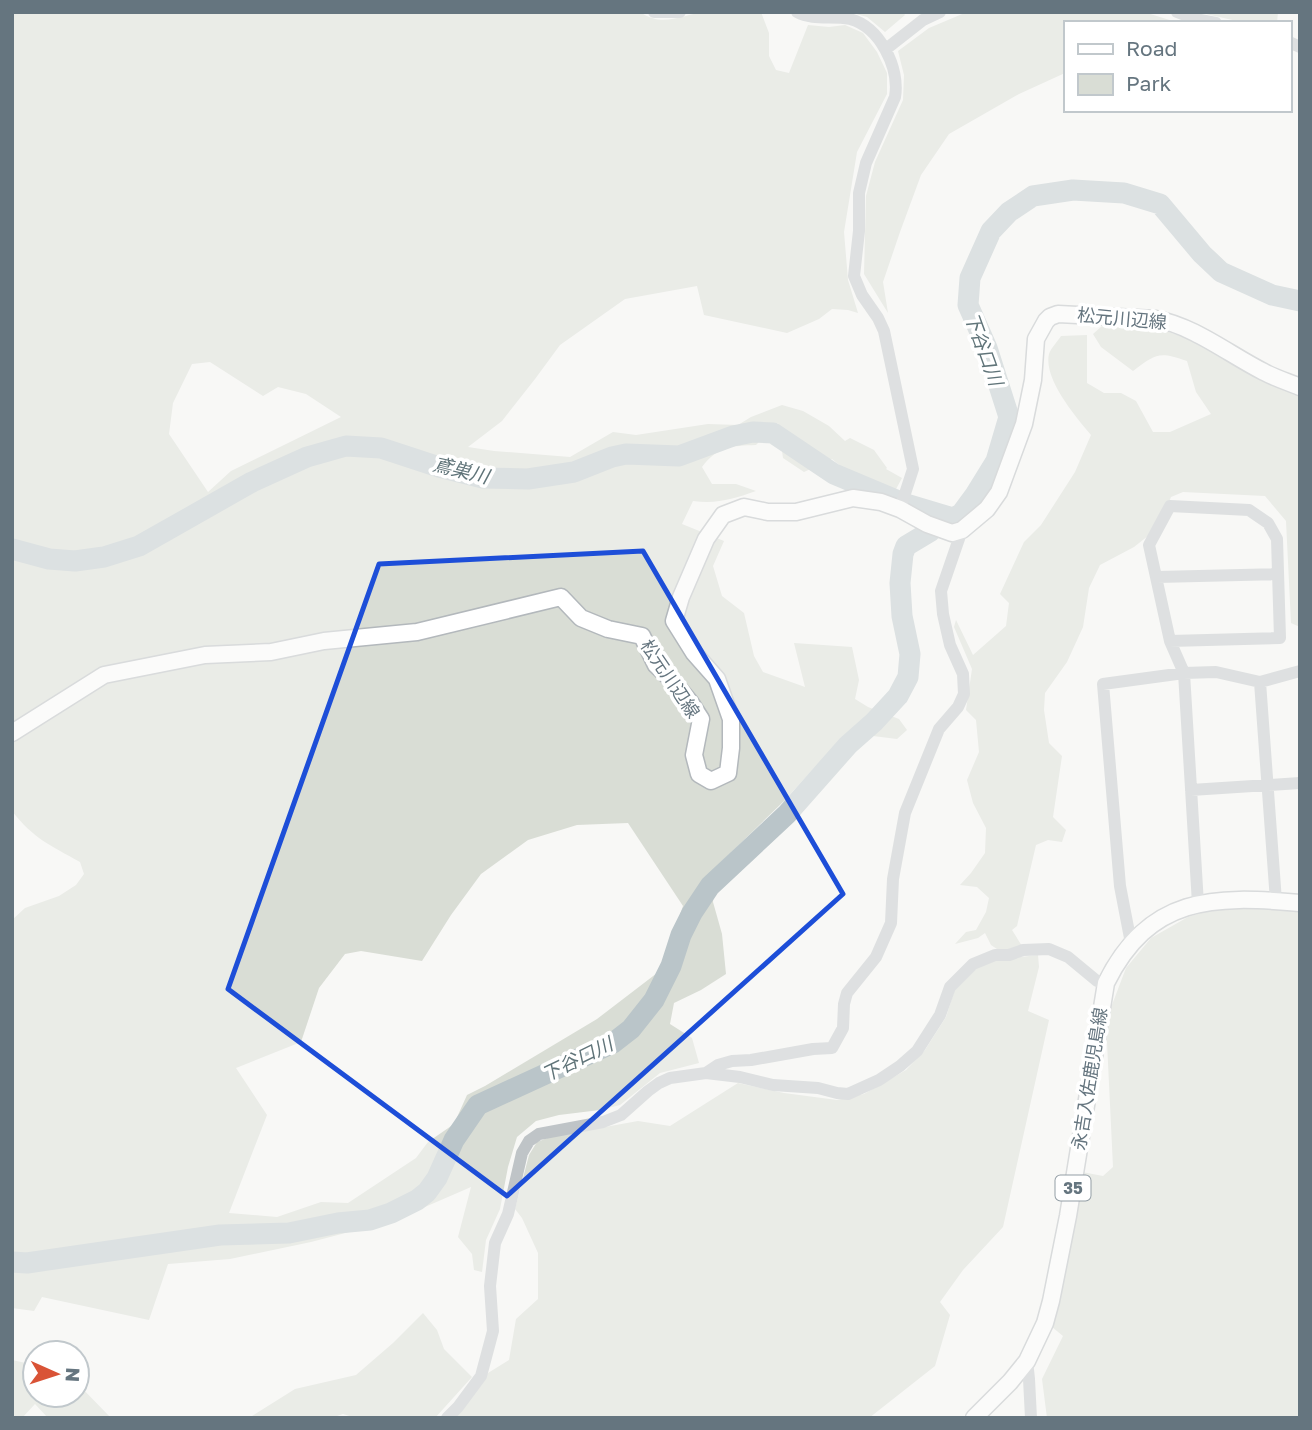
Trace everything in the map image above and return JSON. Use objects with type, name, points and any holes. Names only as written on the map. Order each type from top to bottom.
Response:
[{"type":"main road","name":"松元川辺線","points":[[12,733],[104,675],[205,655],[271,652],[324,641],[417,632],[561,597],[581,618],[608,629],[642,636],[656,665],[678,687],[701,719],[694,755],[699,774],[711,781],[728,773],[731,719],[717,679],[694,653],[674,621],[681,597],[706,538],[723,514],[744,507],[768,512],[796,512],[853,498],[900,508],[927,524],[957,531],[987,509],[999,492],[1024,424],[1036,339],[1050,317],[1058,314],[1171,322],[1237,355],[1264,372],[1300,387]]},
{"type":"main road","name":"永吉入佐鹿児島線","points":[[974,1418],[1027,1361],[1045,1323],[1068,1216],[1106,983],[1116,961],[1150,926],[1172,912],[1218,901],[1276,901],[1300,904]]},
{"type":"street","points":[[654,12],[680,12]]},
{"type":"street","points":[[797,12],[825,19],[847,18],[861,23],[886,49],[893,66],[897,88],[895,97],[866,163],[859,192],[859,231],[854,276],[884,331],[913,469],[900,508]]},
{"type":"street","points":[[886,49],[923,20],[940,12]]},
{"type":"street","points":[[1177,12],[1206,21]]},
{"type":"street","points":[[1170,641],[1280,638],[1278,539],[1268,523],[1250,510],[1170,506],[1149,545],[1170,641],[1184,673],[1198,904]]},
{"type":"street","points":[[706,1073],[718,1065],[732,1061],[832,1048],[843,1028],[847,993],[876,957],[891,923],[892,879],[905,813],[939,729],[958,707],[964,694],[963,674],[950,645],[943,614],[942,591],[957,531]]},
{"type":"street","points":[[1157,577],[1278,574]]},
{"type":"street","points":[[1131,943],[1120,886],[1103,684],[1184,673],[1216,672],[1259,681],[1300,671]]},
{"type":"street","points":[[1259,681],[1276,901]]},
{"type":"street","points":[[1191,790],[1300,783]]},
{"type":"street","points":[[447,1418],[458,1408],[481,1376],[493,1331],[490,1286],[495,1243],[508,1213],[522,1153],[529,1141],[539,1133],[603,1122],[621,1115],[659,1083],[670,1078],[706,1073],[740,1077],[773,1086],[818,1088],[848,1094],[879,1080],[917,1051],[940,1015],[950,987],[973,964],[995,956],[1023,950],[1049,949],[1068,957],[1097,981],[1106,983]]},
{"type":"street","points":[[1027,1361],[1031,1418]]},
{"type":"highlighted area","points":[[643,551],[843,894],[507,1196],[228,989],[379,564]]},
{"type":"green space","points":[[711,11],[761,12],[769,33],[769,56],[776,70],[789,73],[808,25],[845,25],[863,33],[877,52],[887,73],[887,94],[857,152],[844,232],[848,280],[858,313],[832,309],[819,319],[787,333],[704,315],[697,286],[625,299],[560,345],[502,421],[468,447],[570,457],[613,432],[636,435],[708,424],[738,425],[782,405],[803,411],[829,426],[845,441],[850,438],[874,450],[886,469],[902,478],[895,491],[844,469],[832,459],[804,472],[783,458],[778,423],[756,445],[726,448],[702,467],[712,484],[736,484],[756,491],[725,500],[693,501],[682,524],[724,541],[713,566],[722,596],[744,613],[754,656],[763,672],[805,687],[794,643],[852,647],[859,680],[855,699],[899,719],[907,730],[897,739],[873,736],[814,768],[716,867],[713,902],[722,934],[726,974],[674,1003],[670,1024],[692,1038],[699,1063],[660,1073],[620,1105],[536,1121],[517,1137],[500,1209],[486,1240],[482,1272],[474,1270],[472,1254],[458,1237],[471,1187],[395,1220],[311,1242],[230,1259],[168,1264],[149,1320],[42,1297],[34,1311],[12,1308],[12,920],[25,908],[59,896],[76,885],[84,874],[80,862],[35,835],[12,811],[12,12],[640,12],[648,17],[664,20]],"holes":[[[210,362],[263,396],[278,387],[306,394],[341,417],[231,471],[208,492],[169,434],[173,403],[192,364]],[[628,823],[683,906],[661,970],[597,1019],[467,1095],[454,1124],[428,1142],[416,1158],[348,1203],[321,1202],[277,1217],[229,1213],[267,1115],[236,1068],[301,1042],[319,988],[345,954],[361,951],[422,961],[481,874],[528,840],[577,825]]]},
{"type":"green space","points":[[849,12],[903,12],[905,15],[885,32],[867,17]]},
{"type":"green space","points":[[967,12],[1144,12],[1173,21],[1064,21],[1064,73],[1019,94],[949,134],[921,175],[900,232],[883,282],[888,313],[864,274],[866,196],[875,162],[903,100],[904,75],[898,51],[929,28]]},
{"type":"green space","points":[[1197,12],[1278,12],[1277,21],[1237,21]]},
{"type":"green space","points":[[1102,326],[1157,328],[1186,338],[1263,379],[1300,395],[1300,627],[1291,623],[1286,521],[1265,496],[1183,492],[1171,497],[1158,528],[1134,547],[1100,565],[1089,588],[1083,627],[1067,662],[1045,693],[1044,710],[1049,743],[1062,756],[1053,817],[1066,830],[1062,842],[1048,840],[1036,845],[1017,926],[1012,930],[1022,946],[1000,951],[991,945],[985,933],[978,938],[955,944],[966,932],[976,930],[986,912],[989,898],[977,887],[960,885],[985,853],[986,828],[973,803],[967,780],[979,752],[976,720],[966,710],[972,669],[954,627],[956,620],[973,655],[1006,626],[1009,603],[1000,594],[1024,542],[1041,525],[1075,472],[1091,435],[1056,386],[1051,375],[1049,354],[1061,336],[1087,335],[1087,383],[1104,393],[1121,393],[1136,401],[1153,432],[1170,432],[1211,414],[1196,392],[1187,361],[1163,355],[1147,361],[1133,371],[1101,347],[1093,334]]},
{"type":"green space","points":[[1220,907],[1300,909],[1300,1418],[1047,1418],[1042,1379],[1063,1336],[1052,1327],[1082,1172],[1103,1176],[1113,1167],[1107,1042],[1101,1034],[1126,968],[1151,938],[1188,917]]},
{"type":"green space","points":[[1038,955],[1039,967],[1028,1011],[1049,1020],[1003,1227],[963,1270],[940,1302],[950,1315],[935,1366],[869,1418],[454,1418],[488,1373],[509,1360],[516,1319],[538,1299],[538,1253],[515,1209],[529,1155],[537,1142],[550,1137],[638,1121],[670,1126],[738,1083],[837,1100],[864,1094],[906,1070],[925,1050],[946,1017],[955,989],[977,968],[996,960]]},
{"type":"green space","points":[[423,1313],[437,1330],[444,1349],[472,1377],[435,1418],[356,1418],[343,1414],[331,1418],[249,1418],[295,1389],[356,1375]]},
{"type":"green space","points":[[12,1360],[21,1362],[21,1409],[30,1409],[22,1418],[12,1418]]},
{"type":"green space","points":[[91,1397],[111,1418],[48,1418],[40,1409],[91,1409]]},
{"type":"waterway","name":"鳶巣川","points":[[12,549],[49,559],[75,561],[104,557],[139,546],[252,482],[307,457],[346,446],[381,448],[483,478],[528,479],[574,472],[626,454],[679,456],[733,436],[753,432],[773,433],[834,474],[903,503],[953,518],[961,514],[996,461],[1009,417],[987,348],[968,305],[970,278],[991,231],[1009,212],[1033,196],[1073,190],[1124,193],[1160,204],[1202,254],[1221,272],[1272,295],[1300,301]]},
{"type":"waterway","name":"下谷口川","points":[[12,1262],[27,1263],[220,1235],[289,1233],[338,1223],[370,1220],[417,1200],[437,1178],[454,1140],[478,1105],[613,1043],[631,1029],[654,1000],[671,966],[681,935],[710,886],[787,814],[848,745],[898,696],[908,677],[910,654],[902,616],[900,583],[903,554],[906,546],[931,531]]}]
